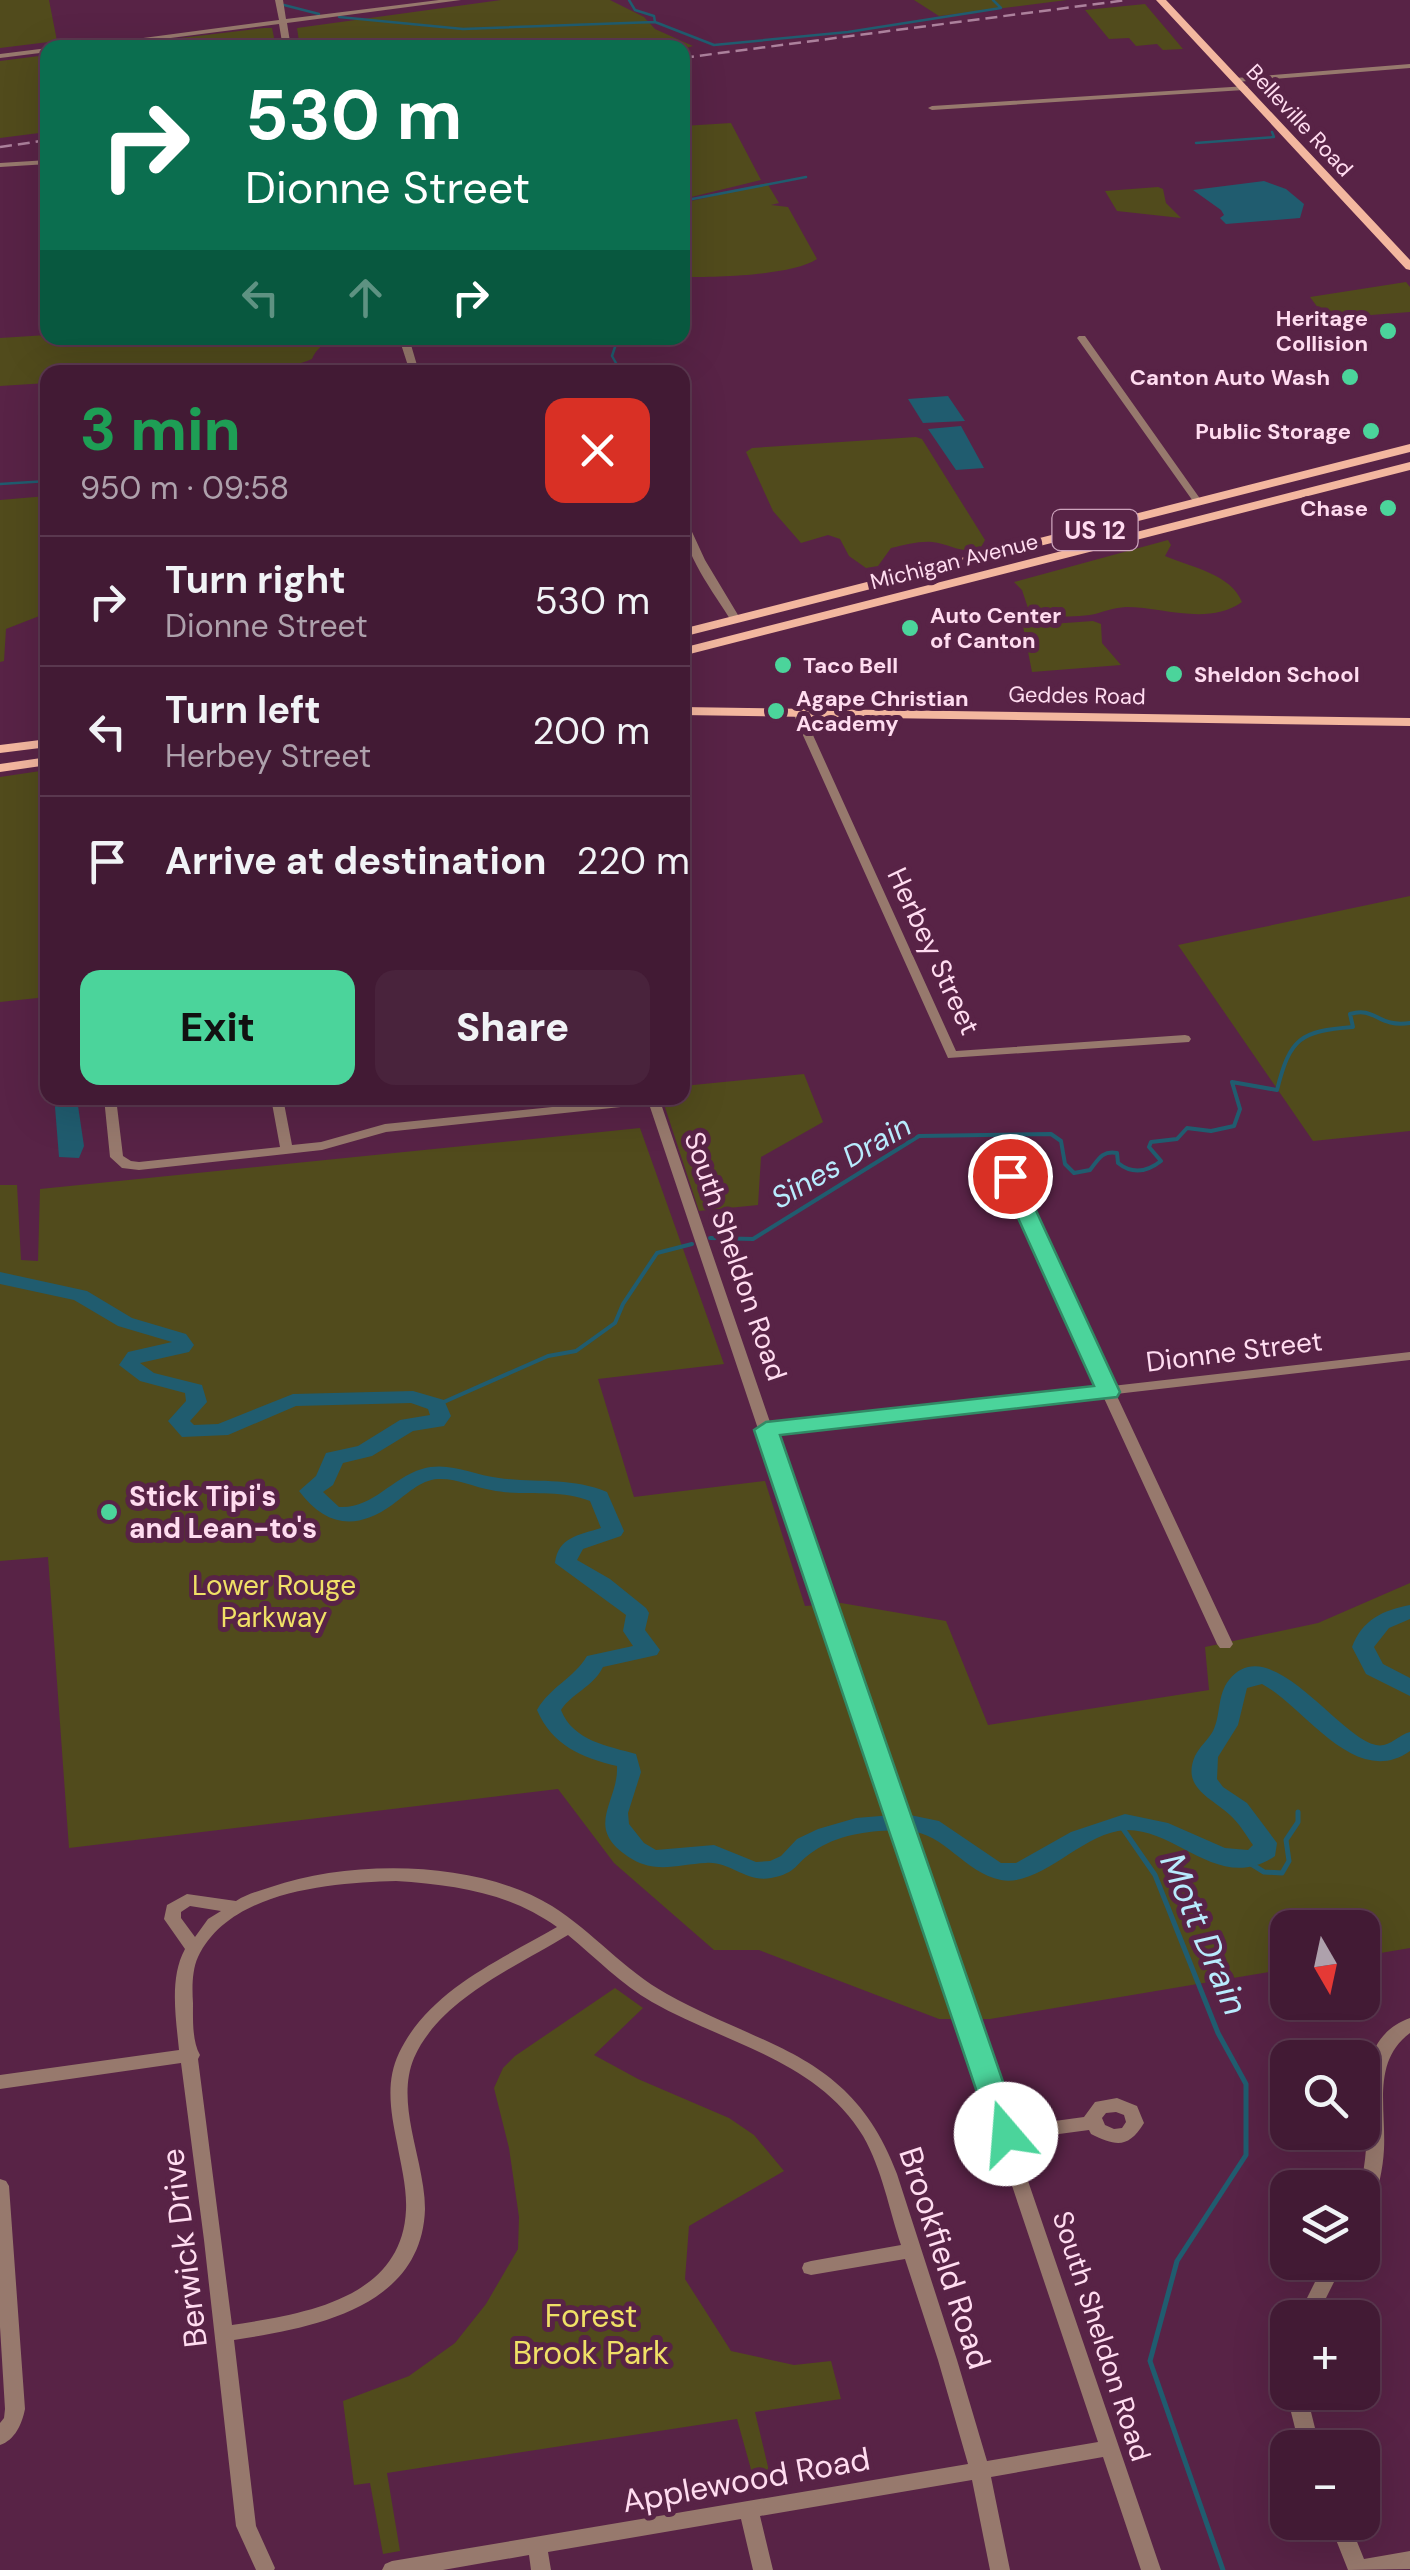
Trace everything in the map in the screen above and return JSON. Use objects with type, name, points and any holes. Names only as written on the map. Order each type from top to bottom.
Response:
[{"type":"main road","name":"Belleville Road","points":[[1162,0],[1410,267]]},
{"type":"main road","name":"Michigan Avenue","points":[[690,630],[1410,448]]},
{"type":"main road","name":"Michigan Avenue","points":[[690,650],[1410,467]]},
{"type":"main road","points":[[1312,474],[1311,483],[1325,488]]},
{"type":"main road","points":[[1198,502],[1219,510],[1212,518]]},
{"type":"main road","points":[[796,604],[782,616],[801,623]]},
{"type":"main road","points":[[709,626],[725,631],[714,644]]},
{"type":"main road","name":"Geddes Road","points":[[690,710],[1410,722]]},
{"type":"main road","points":[[0,749],[40,743]]},
{"type":"main road","points":[[0,768],[40,763]]},
{"type":"street","points":[[279,0],[285,40]]},
{"type":"street","points":[[136,40],[457,0]]},
{"type":"street","points":[[0,56],[40,51]]},
{"type":"street","points":[[932,108],[1409,68]]},
{"type":"street","points":[[0,165],[40,162]]},
{"type":"street","points":[[1082,338],[1198,502]]},
{"type":"street","points":[[690,539],[736,620]]},
{"type":"street","points":[[690,552],[696,552]]},
{"type":"street","name":"Herbey Street","points":[[798,712],[952,1055],[1186,1040]]},
{"type":"street","points":[[111,1105],[118,1157],[127,1165],[287,1151],[322,1146],[385,1128],[598,1105]]},
{"type":"street","points":[[279,1105],[287,1151]]},
{"type":"street","name":"South Sheldon Road","points":[[656,1105],[1152,2570]]},
{"type":"street","points":[[998,1157],[1021,1195],[1030,1224],[1225,1644]]},
{"type":"street","name":"Dionne Street","points":[[766,1430],[1410,1356]]},
{"type":"street","name":"Brookfield Road","points":[[236,1908],[288,1887],[416,1873],[484,1883],[529,1901],[657,1996],[785,2056],[837,2092],[859,2116],[879,2148],[980,2470],[1000,2570]]},
{"type":"street","points":[[194,1948],[172,1919],[173,1909],[179,1903],[200,1900],[236,1908]]},
{"type":"street","name":"Berwick Drive","points":[[236,1908],[213,1924],[194,1948],[183,1985],[246,2526],[266,2569]]},
{"type":"street","points":[[224,2334],[320,2317],[356,2301],[392,2271],[408,2246],[415,2219],[398,2100],[402,2064],[409,2048],[420,2030],[454,2000],[568,1927]]},
{"type":"street","points":[[1371,2170],[1375,2152],[1373,2072],[1382,2050],[1410,2024]]},
{"type":"street","points":[[0,2082],[191,2055]]},
{"type":"street","points":[[1006,2134],[1094,2123]]},
{"type":"street","points":[[0,2186],[15,2409],[4,2433]]},
{"type":"street","points":[[811,2268],[912,2250]]},
{"type":"street","name":"Applewood Road","points":[[392,2570],[1110,2448]]},
{"type":"street","points":[[748,2509],[763,2570]]},
{"type":"street","points":[[1346,2540],[1358,2570],[1410,2560]]},
{"type":"street","points":[[536,2546],[541,2570]]},
{"type":"green space","points":[[0,0],[49,0],[57,40],[0,48]]},
{"type":"green space","points":[[501,0],[610,0],[680,40],[299,40],[297,28]]},
{"type":"green space","points":[[914,0],[1067,0],[939,16]]},
{"type":"green space","points":[[1145,4],[1183,49],[1163,50],[1157,44],[1136,46],[1129,38],[1109,39],[1085,10]]},
{"type":"green space","points":[[272,28],[275,40],[164,40]]},
{"type":"green space","points":[[40,56],[40,133],[0,138],[0,61]]},
{"type":"green space","points":[[731,123],[761,180],[690,197],[690,126]]},
{"type":"green space","points":[[767,183],[779,203],[771,205],[788,207],[817,259],[772,272],[690,277],[690,201]]},
{"type":"green space","points":[[1163,189],[1166,203],[1181,218],[1117,211],[1105,191]]},
{"type":"green space","points":[[1406,282],[1410,287],[1410,312],[1332,318],[1324,316],[1310,297]]},
{"type":"green space","points":[[40,335],[40,345],[323,345],[312,359],[291,365],[40,365],[40,383],[0,386],[0,338]]},
{"type":"green space","points":[[922,439],[985,540],[980,549],[961,550],[932,542],[912,544],[891,548],[878,566],[866,568],[849,556],[840,539],[828,535],[801,543],[773,511],[746,452],[752,448]]},
{"type":"green space","points":[[40,497],[40,616],[6,629],[4,661],[0,662],[0,500]]},
{"type":"green space","points":[[1168,540],[1171,545],[1165,556],[1220,578],[1237,592],[1242,602],[1215,613],[1185,614],[1126,607],[1087,615],[1031,617],[1022,590],[1014,582]]},
{"type":"green space","points":[[1093,621],[1101,624],[1102,643],[1121,665],[1032,672],[1023,626]]},
{"type":"green space","points":[[40,771],[40,998],[0,1002],[0,777]]},
{"type":"green space","points":[[1410,896],[1410,1131],[1313,1141],[1178,945]]},
{"type":"green space","points":[[804,1074],[823,1122],[761,1157],[758,1205],[699,1211],[664,1105],[690,1105],[690,1085]]},
{"type":"green space","name":"Lower Rouge Parkway","points":[[640,1128],[724,1364],[598,1379],[634,1497],[765,1481],[805,1606],[841,1603],[946,1621],[988,1725],[1209,1690],[1205,1647],[1318,1623],[1410,1583],[1410,1948],[1380,1953],[1380,1910],[1270,1910],[1270,1972],[990,2019],[939,2019],[759,1950],[714,1950],[614,1863],[558,1789],[69,1848],[48,1557],[0,1561],[0,1185],[17,1185],[21,1260],[38,1261],[40,1189]]},
{"type":"green space","name":"Forest Brook Park","points":[[615,1988],[643,2008],[594,2055],[638,2079],[729,2118],[754,2135],[784,2171],[689,2226],[685,2279],[731,2351],[794,2365],[831,2361],[841,2399],[755,2412],[773,2488],[757,2491],[737,2419],[387,2473],[400,2551],[383,2554],[370,2483],[354,2485],[343,2401],[409,2376],[455,2343],[486,2304],[518,2249],[519,2217],[509,2148],[494,2088],[503,2068],[515,2056]]},
{"type":"water","points":[[1264,181],[1286,189],[1304,204],[1300,218],[1226,224],[1220,218],[1224,215],[1221,210],[1193,190]]},
{"type":"water","points":[[948,396],[965,421],[923,423],[908,399]]},
{"type":"water","points":[[961,426],[984,468],[956,470],[928,429]]},
{"type":"water","points":[[78,1105],[84,1146],[79,1158],[59,1157],[55,1107]]},
{"type":"waterway","points":[[629,0],[635,10],[654,16],[655,22]]},
{"type":"waterway","points":[[655,22],[714,45],[848,32],[1001,8],[993,0]]},
{"type":"waterway","points":[[284,5],[319,14]]},
{"type":"waterway","points":[[339,17],[463,29],[655,22]]},
{"type":"waterway","points":[[1196,143],[1274,137],[1272,132]]},
{"type":"waterway","points":[[690,199],[806,177]]},
{"type":"waterway","points":[[616,345],[612,356],[617,365]]},
{"type":"waterway","points":[[0,484],[40,482]]},
{"type":"waterway","name":"Sines Drain","points":[[710,1238],[753,1239],[919,1136],[1051,1134],[1061,1141],[1065,1164],[1074,1173],[1090,1170],[1101,1157],[1112,1152],[1117,1153],[1118,1163],[1124,1167],[1145,1170],[1161,1161],[1149,1147],[1151,1142],[1177,1139],[1187,1128],[1211,1131],[1234,1126],[1240,1109],[1232,1082],[1277,1090],[1293,1048],[1309,1035],[1353,1027],[1350,1014],[1359,1012],[1390,1023],[1410,1023]]},
{"type":"waterway","name":"Sines Drain","points":[[437,1405],[548,1356],[576,1351],[615,1323],[657,1253],[692,1244]]},
{"type":"waterway","points":[[0,1278],[80,1295],[125,1322],[179,1338],[182,1348],[135,1356],[129,1365],[147,1377],[195,1389],[197,1402],[178,1421],[189,1432],[221,1430],[293,1400],[413,1397],[437,1405],[441,1416],[437,1421],[407,1425],[365,1451],[334,1458],[325,1480],[310,1491],[333,1513],[364,1512],[418,1477],[438,1472],[505,1486],[574,1489],[599,1497],[613,1531],[575,1544],[566,1563],[602,1584],[638,1613],[634,1631],[649,1650],[595,1661],[587,1676],[555,1699],[549,1710],[554,1722],[590,1752],[628,1760],[629,1772],[616,1813],[617,1824],[635,1849],[654,1859],[714,1854],[752,1870],[771,1870],[788,1863],[805,1845],[826,1835],[856,1826],[905,1822],[931,1827],[979,1863],[1001,1871],[1021,1871],[1070,1842],[1125,1822],[1159,1829],[1219,1855],[1253,1859],[1266,1850],[1265,1843],[1238,1809],[1210,1789],[1204,1773],[1206,1757],[1227,1725],[1239,1682],[1247,1677],[1265,1676],[1285,1687],[1348,1741],[1369,1753],[1390,1754],[1410,1740]]},
{"type":"waterway","points":[[1410,1612],[1381,1623],[1363,1647],[1374,1669],[1410,1688]]},
{"type":"waterway","points":[[1243,1859],[1264,1872],[1282,1873],[1289,1861],[1286,1840],[1298,1822],[1298,1812]]},
{"type":"waterway","name":"Mott Drain","points":[[1119,1823],[1155,1875],[1218,2033],[1246,2084],[1246,2155],[1177,2261],[1150,2361],[1223,2570]]},
{"type":"railway","points":[[690,57],[1127,0]]},
{"type":"railway","points":[[0,147],[40,141]]},
{"type":"place","name":"Heritage Collision","points":[[1388,331]]},
{"type":"place","name":"Canton Auto Wash","points":[[1350,377]]},
{"type":"place","name":"Public Storage","points":[[1371,431]]},
{"type":"place","name":"Chase","points":[[1388,508]]},
{"type":"place","name":"Auto Center of Canton","points":[[910,628]]},
{"type":"place","name":"Taco Bell","points":[[783,665]]},
{"type":"place","name":"Sheldon School","points":[[1174,674]]},
{"type":"place","name":"Agape Christian Academy","points":[[776,711]]},
{"type":"place","name":"Stick Tipi's and Lean-to's","points":[[109,1512]]},
{"type":"route","points":[[1006,2134],[766,1430],[1108,1392],[1010,1176]]}]
